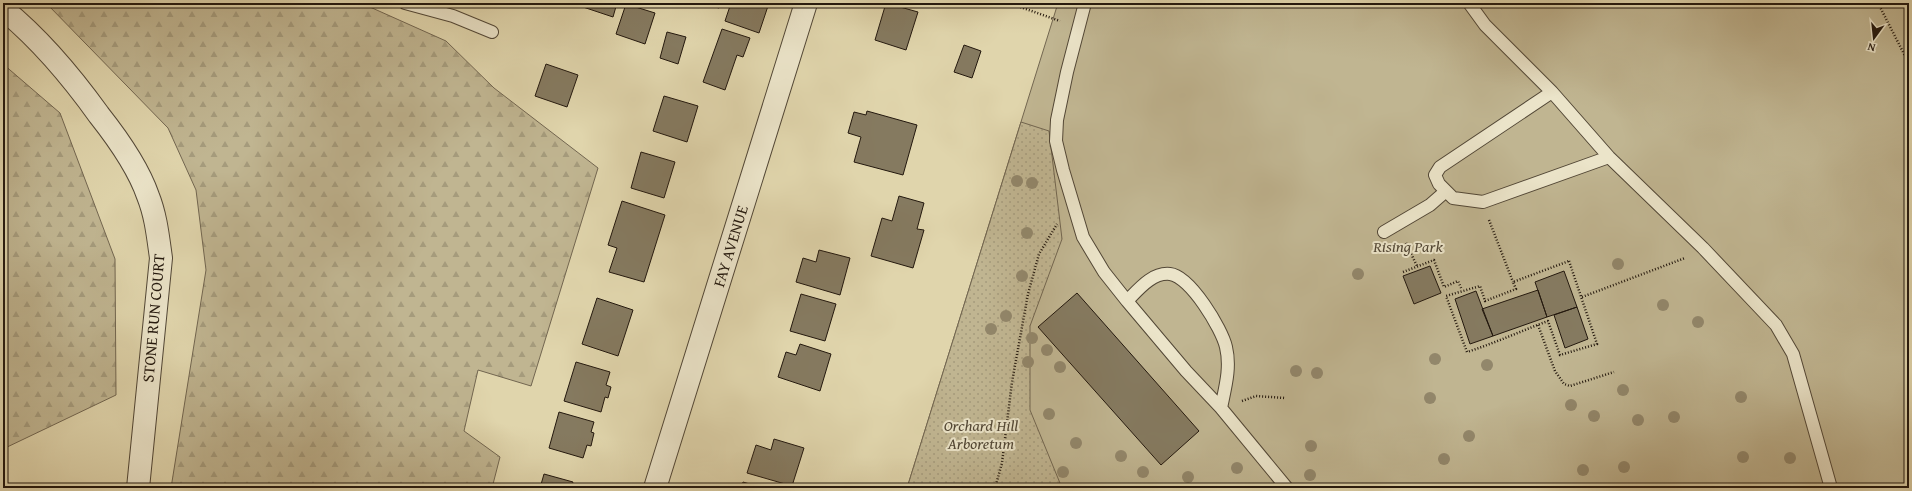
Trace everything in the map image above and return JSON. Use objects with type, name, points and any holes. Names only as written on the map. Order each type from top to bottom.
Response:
[{"type":"street","name":"FAY AVENUE","points":[[654,488],[806,3]]},
{"type":"street","name":"STONE RUN COURT","points":[[3,9],[24,26],[73,79],[114,134],[132,163],[148,195],[157,226],[161,258],[138,488]]},
{"type":"lane","points":[[405,3],[453,16],[492,32]]},
{"type":"lane","points":[[1084,3],[1057,120],[1056,141],[1083,237],[1104,272],[1127,301],[1186,370],[1221,408],[1287,488]]},
{"type":"lane","points":[[1468,3],[1485,25],[1552,92],[1609,157],[1703,248],[1776,325],[1793,354],[1831,488]]},
{"type":"lane","points":[[1552,92],[1440,167],[1435,175],[1439,184],[1453,198],[1483,202],[1609,157]]},
{"type":"lane","points":[[1384,232],[1430,205],[1446,191]]},
{"type":"lane","points":[[1127,301],[1142,285],[1153,277],[1170,274],[1183,280],[1201,300],[1221,330],[1226,348],[1228,372],[1221,408]]},
{"type":"path","points":[[1009,3],[1078,27]]},
{"type":"path","points":[[1878,3],[1904,54],[1909,58]]},
{"type":"path","points":[[995,488],[1002,463],[1012,382],[1026,301],[1038,254],[1073,200]]},
{"type":"path","points":[[1483,202],[1513,282],[1516,289],[1485,301],[1480,286],[1462,290],[1446,296],[1467,352],[1500,342],[1506,336],[1548,321],[1560,355],[1597,344],[1569,261],[1513,282]]},
{"type":"path","points":[[1398,224],[1417,266]]},
{"type":"path","points":[[1582,298],[1682,260],[1703,248]]},
{"type":"path","points":[[1403,272],[1434,260],[1444,287],[1458,281],[1462,290]]},
{"type":"path","points":[[1538,325],[1555,371],[1564,384],[1570,386],[1614,372]]},
{"type":"path","points":[[1256,396],[1285,398]]},
{"type":"green space","points":[[46,3],[361,3],[446,41],[494,88],[598,168],[531,386],[478,370],[464,431],[500,457],[492,488],[171,488],[206,270],[196,190],[168,128]]},
{"type":"green space","name":"Rising Park","points":[[1058,3],[1909,3],[1909,488],[907,488]]},
{"type":"green space","points":[[3,64],[60,113],[115,259],[116,395],[3,449]]},
{"type":"green space","name":"Orchard Hill Arboretum","points":[[1021,122],[1049,131],[1062,239],[1030,326],[1030,410],[1062,488],[907,488]]},
{"type":"building","points":[[577,3],[617,3],[613,17],[577,5]]},
{"type":"building","points":[[701,3],[720,3],[719,8]]},
{"type":"building","points":[[731,3],[769,3],[759,33],[725,21]]},
{"type":"building","points":[[886,3],[918,12],[906,50],[875,40]]},
{"type":"building","points":[[626,4],[655,13],[645,44],[616,34]]},
{"type":"building","points":[[722,29],[750,38],[743,57],[737,55],[725,90],[703,82]]},
{"type":"building","points":[[667,32],[686,37],[678,64],[660,58]]},
{"type":"building","points":[[964,45],[981,51],[972,78],[954,72]]},
{"type":"building","points":[[546,64],[578,75],[567,107],[535,96]]},
{"type":"building","points":[[664,96],[698,106],[687,142],[653,131]]},
{"type":"building","points":[[867,111],[917,125],[903,175],[854,162],[861,137],[848,133],[854,112],[866,115]]},
{"type":"building","points":[[641,152],[675,162],[664,198],[631,188]]},
{"type":"building","points":[[899,196],[924,203],[917,229],[924,230],[913,268],[871,256],[882,218],[892,221]]},
{"type":"building","points":[[622,201],[665,215],[644,282],[609,272],[617,248],[608,245]]},
{"type":"building","points":[[819,250],[850,258],[840,295],[796,282],[803,258],[816,262]]},
{"type":"building","points":[[1430,266],[1441,293],[1414,304],[1403,276]]},
{"type":"building","points":[[1564,271],[1577,307],[1547,317],[1535,282]]},
{"type":"building","points":[[1538,290],[1547,317],[1493,336],[1482,309]]},
{"type":"building","points":[[1476,291],[1493,336],[1470,344],[1455,299]]},
{"type":"building","points":[[1077,293],[1199,431],[1161,465],[1038,327]]},
{"type":"building","points":[[801,294],[836,304],[825,341],[790,331]]},
{"type":"building","points":[[597,298],[633,310],[618,356],[582,344]]},
{"type":"building","points":[[1577,307],[1588,339],[1565,348],[1554,315]]},
{"type":"building","points":[[800,344],[831,354],[820,391],[778,377],[786,352],[796,355]]},
{"type":"building","points":[[576,362],[610,372],[606,385],[611,387],[608,398],[605,397],[601,412],[564,401]]},
{"type":"building","points":[[559,412],[594,422],[591,432],[594,433],[591,446],[587,445],[583,458],[549,448]]},
{"type":"building","points":[[774,439],[804,448],[792,486],[747,473],[756,445],[771,450]]},
{"type":"building","points":[[544,474],[573,482],[571,488],[540,488]]},
{"type":"building","points":[[743,482],[763,488],[741,488]]}]
